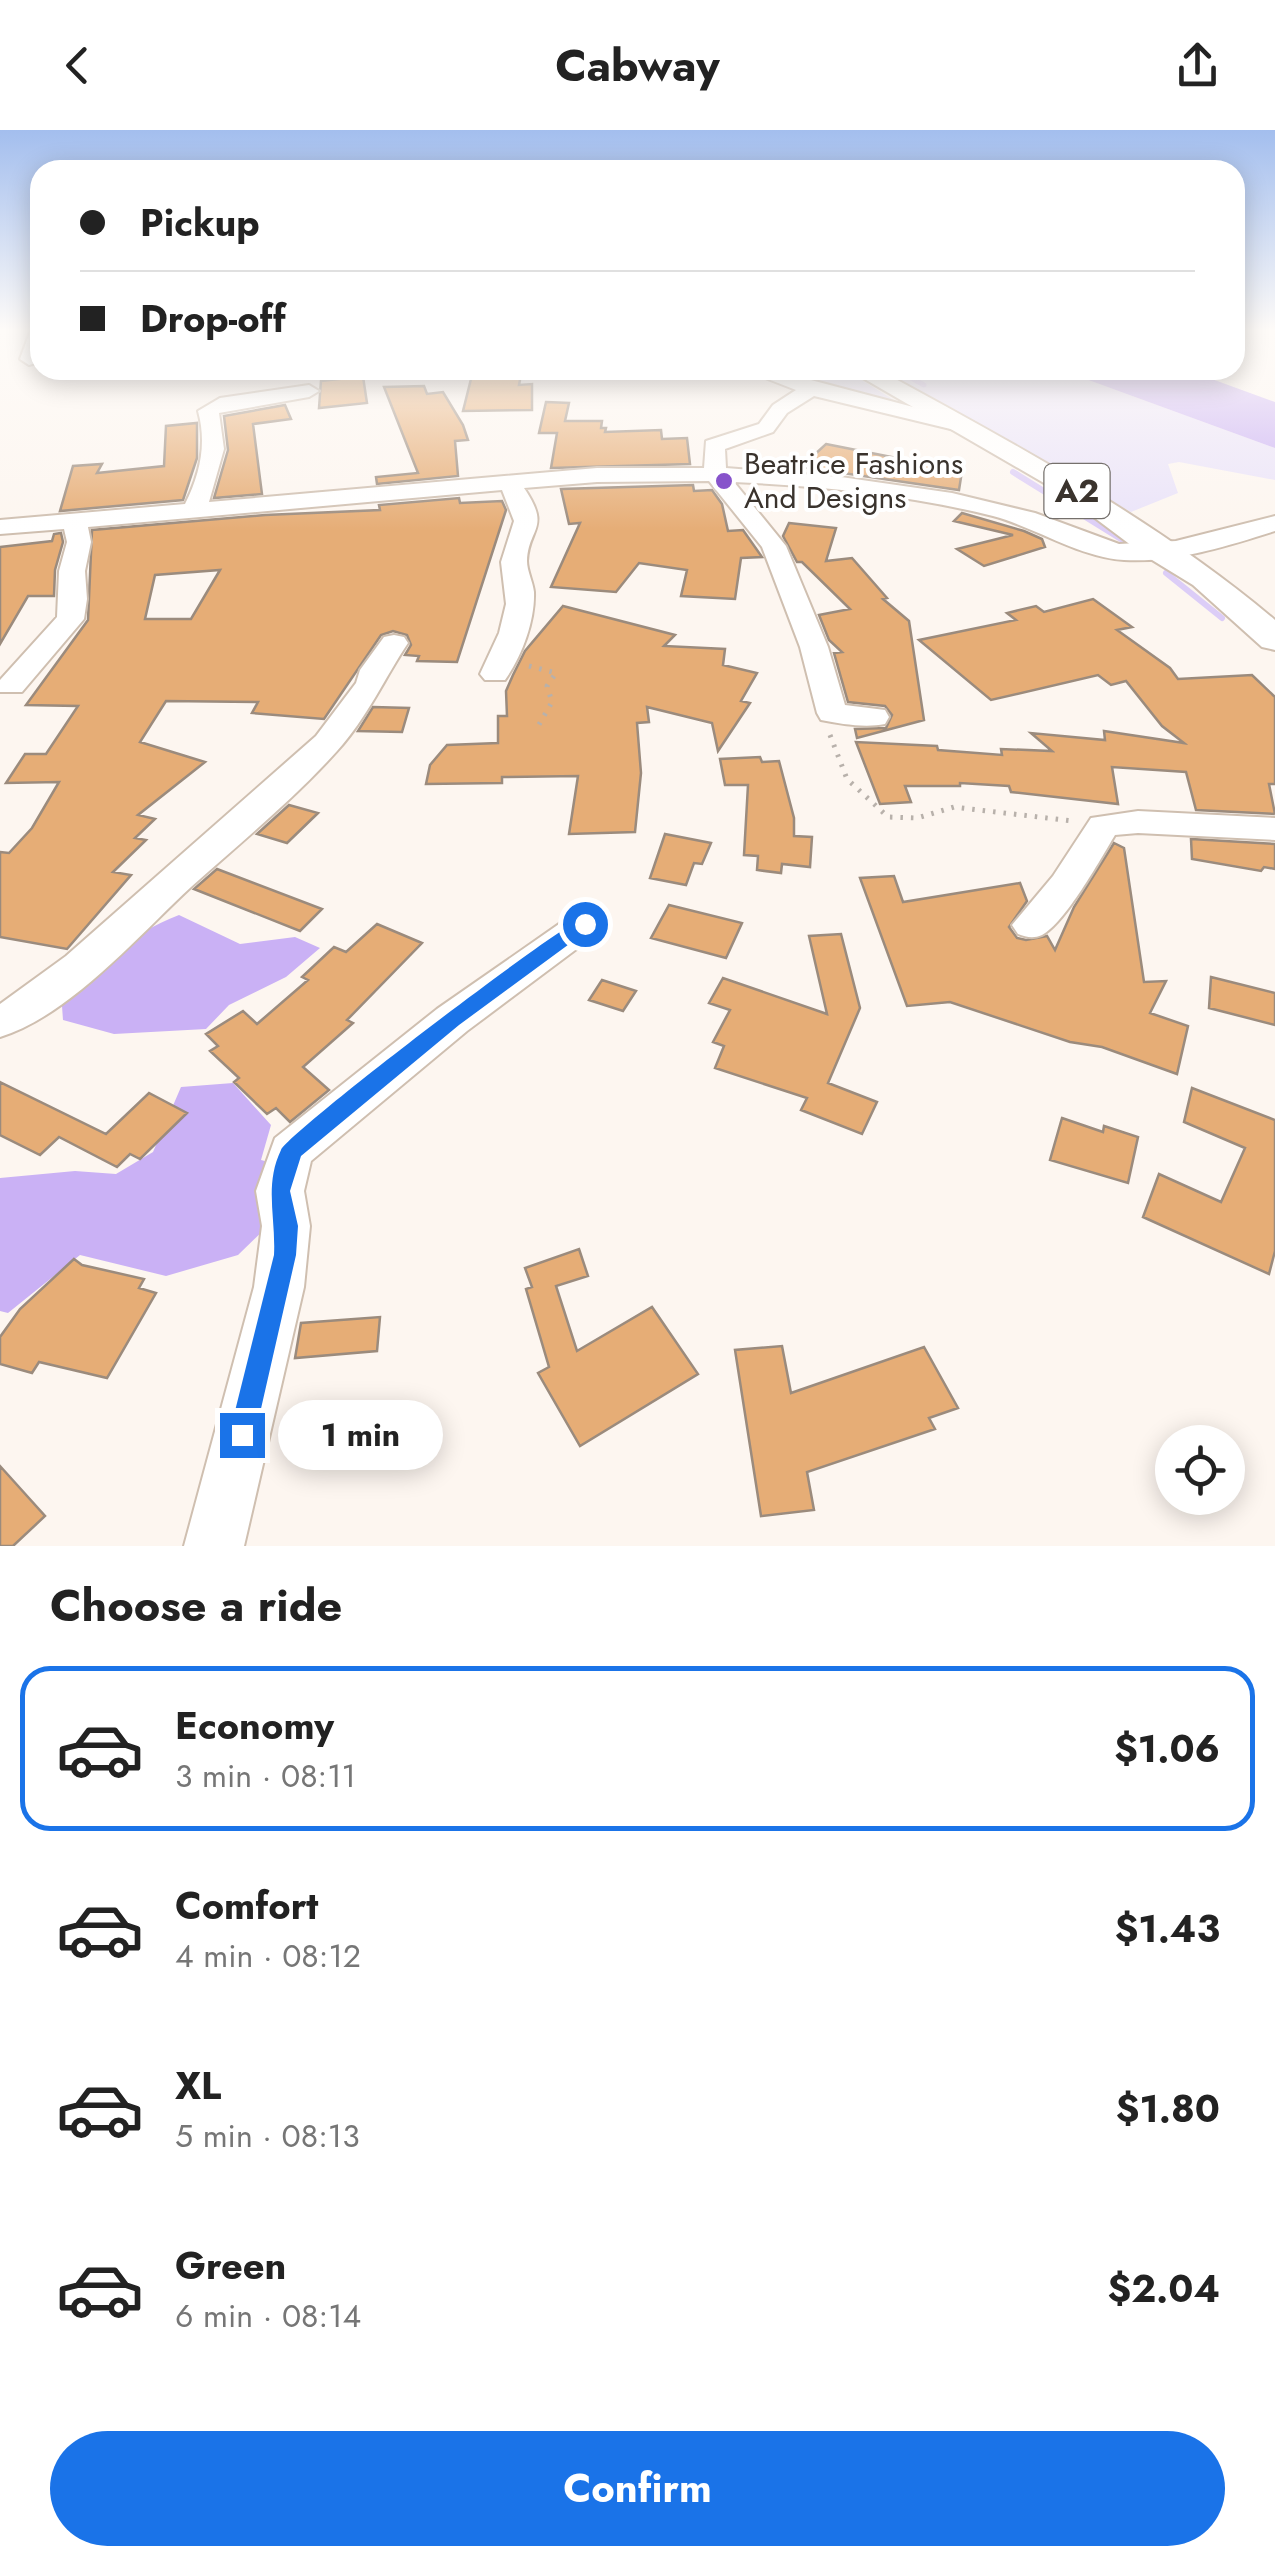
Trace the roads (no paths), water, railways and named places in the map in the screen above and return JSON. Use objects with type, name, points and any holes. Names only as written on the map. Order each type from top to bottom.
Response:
[{"type":"main road","name":"A2","points":[[912,398],[1072,488],[1155,548],[1205,578],[1275,639]]},
{"type":"street","points":[[192,512],[204,494],[215,440],[208,411],[220,404],[261,398]]},
{"type":"street","points":[[714,474],[714,446],[766,428],[780,409],[798,398]]},
{"type":"street","points":[[846,398],[963,426]]},
{"type":"street","points":[[714,474],[774,546],[814,647],[832,712],[874,717]]},
{"type":"street","points":[[0,527],[596,475],[714,474],[808,480],[928,496],[1038,522],[1112,551],[1138,553],[1218,541],[1275,523]]},
{"type":"street","points":[[498,666],[516,623],[523,580],[514,562],[528,526],[523,503],[509,483]]},
{"type":"street","points":[[11,686],[70,619],[74,599],[72,571],[79,542],[75,521]]},
{"type":"street","points":[[0,1022],[32,1005],[128,927],[305,765],[371,684],[394,644]]},
{"type":"street","points":[[1031,925],[1066,884],[1103,826],[1138,822],[1275,829]]},
{"type":"street","points":[[214,1546],[279,1288],[286,1226],[280,1191],[291,1151],[452,1020],[585,924]]},
{"type":"waterway","points":[[1017,474],[1013,472],[1137,549]]},
{"type":"waterway","points":[[1166,573],[1222,618]]},
{"type":"place","name":"Beatrice Fashions And Designs","points":[[724,481]]}]
